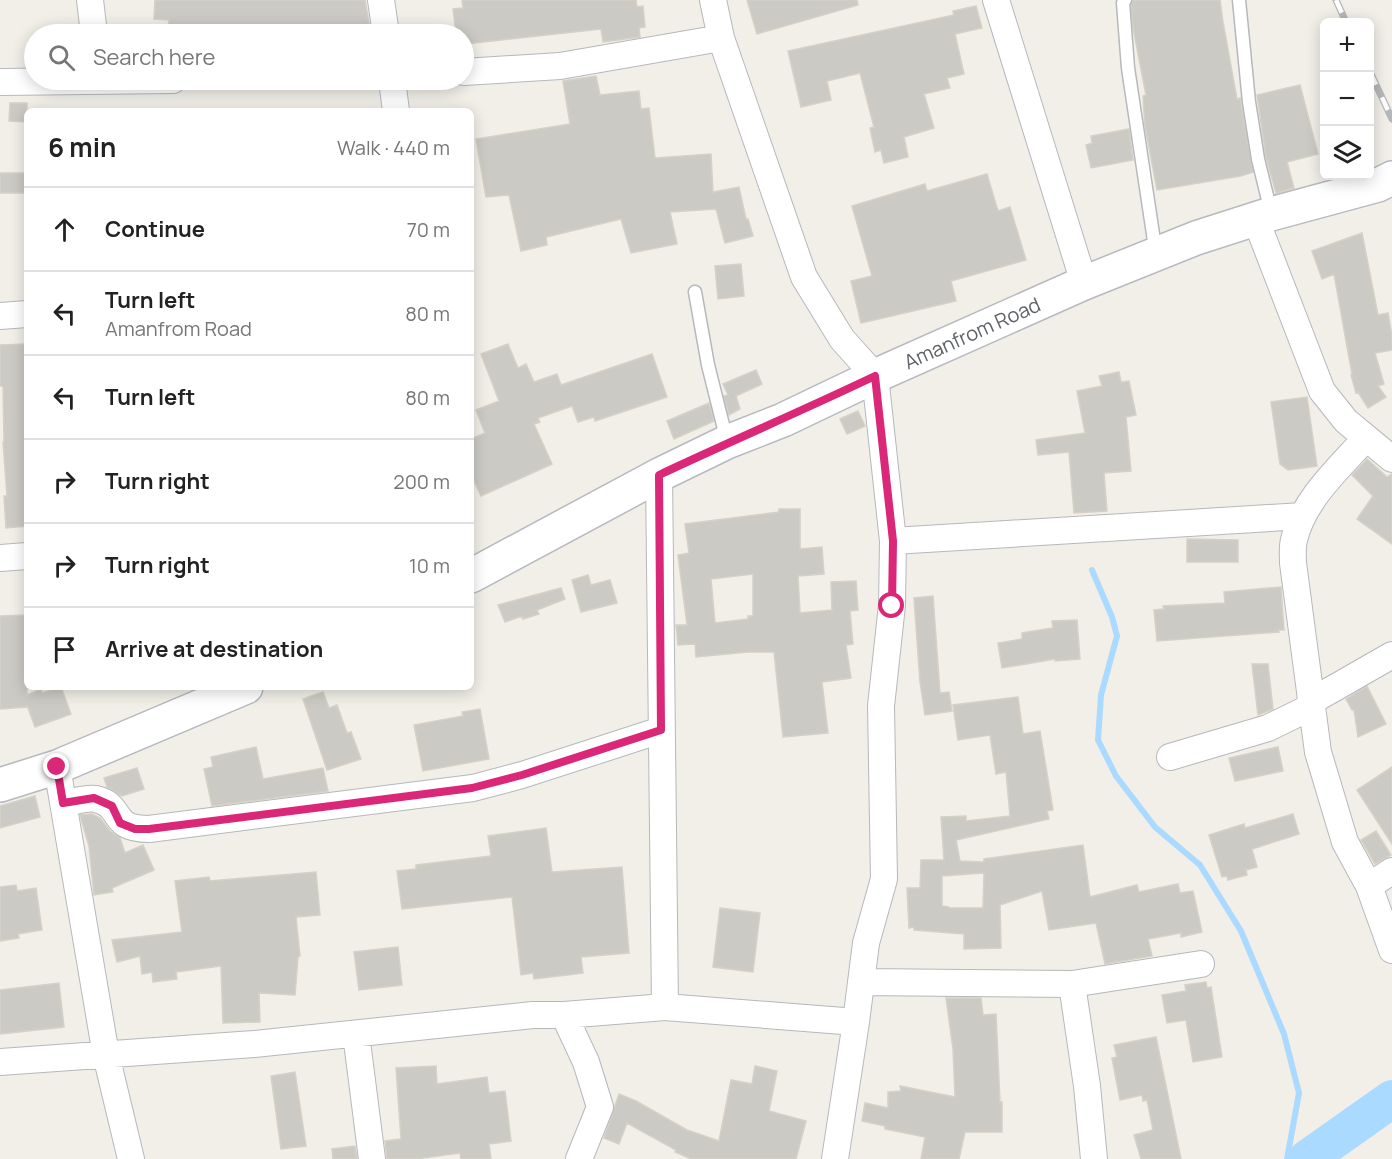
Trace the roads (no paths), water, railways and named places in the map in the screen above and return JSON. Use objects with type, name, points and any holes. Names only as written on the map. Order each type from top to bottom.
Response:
[{"type":"street","points":[[90,0],[93,24]]},
{"type":"street","points":[[381,0],[385,24]]},
{"type":"street","points":[[713,0],[721,38],[804,277],[842,339],[875,376],[893,541],[892,606],[881,706],[884,879],[866,943],[835,1159]]},
{"type":"street","points":[[996,0],[1084,284]]},
{"type":"street","points":[[474,71],[560,66],[721,38]]},
{"type":"street","points":[[0,82],[24,82]]},
{"type":"street","points":[[393,90],[396,108]]},
{"type":"street","name":"Amanfrom Road","points":[[474,574],[659,475],[727,442],[783,420],[875,376],[1084,284],[1196,238],[1378,185],[1392,178]]},
{"type":"street","points":[[1264,217],[1322,391],[1346,421],[1392,459]]},
{"type":"street","points":[[0,316],[24,314]]},
{"type":"street","points":[[1365,439],[1321,489],[1303,516],[1294,540],[1293,564],[1318,752],[1345,842],[1369,886],[1392,950]]},
{"type":"street","points":[[659,475],[665,1007]]},
{"type":"street","points":[[893,541],[1303,516]]},
{"type":"street","points":[[0,558],[24,556]]},
{"type":"street","points":[[1170,757],[1268,728],[1392,655]]},
{"type":"street","points":[[0,785],[57,767],[239,690]]},
{"type":"street","points":[[63,803],[94,798],[112,806],[120,823],[135,829],[149,829],[472,788],[522,775],[661,730]]},
{"type":"street","points":[[57,767],[106,1055],[131,1159]]},
{"type":"street","points":[[1369,886],[1392,871]]},
{"type":"street","points":[[862,982],[1071,984],[1201,964]]},
{"type":"street","points":[[1071,984],[1087,1086],[1094,1159]]},
{"type":"street","points":[[0,1062],[254,1044],[533,1015],[564,1016],[665,1007],[856,1022]]},
{"type":"street","points":[[564,1016],[586,1062],[600,1107],[579,1159]]},
{"type":"street","points":[[356,1034],[372,1159]]},
{"type":"lane","points":[[1125,0],[1123,3],[1128,68],[1156,254]]},
{"type":"lane","points":[[1239,0],[1250,113],[1264,217]]},
{"type":"lane","points":[[695,291],[708,365],[727,442]]},
{"type":"waterway","points":[[1092,570],[1112,617],[1117,636],[1101,695],[1098,740],[1116,776],[1155,827],[1200,865],[1241,931],[1284,1034],[1299,1093],[1287,1159]]},
{"type":"waterway","points":[[1307,1159],[1392,1099]]},
{"type":"railway","points":[[1336,0],[1344,18]]},
{"type":"railway","points":[[1374,81],[1392,119]]}]
